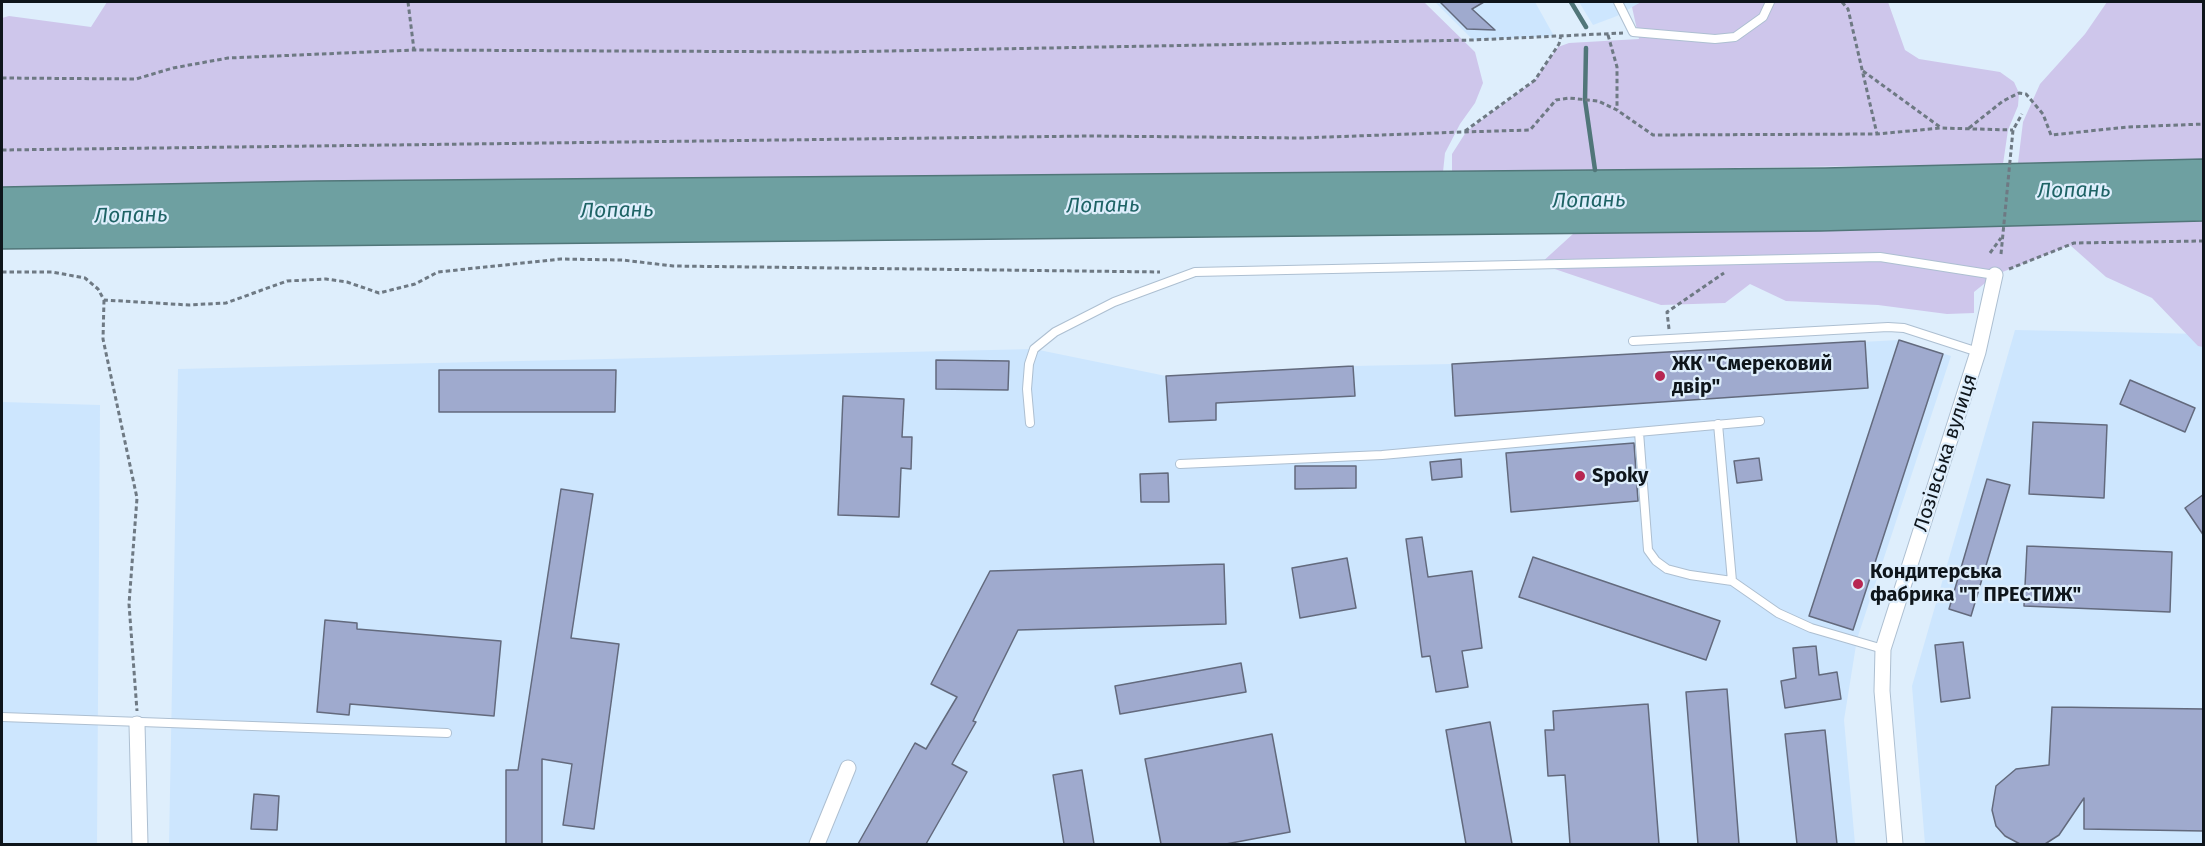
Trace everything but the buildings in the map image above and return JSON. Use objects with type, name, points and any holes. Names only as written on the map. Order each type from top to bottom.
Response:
[{"type":"street","name":"Лозівська вулиця","points":[[1895,844],[1882,691],[1883,649],[1978,352],[1995,275]]},
{"type":"street","points":[[137,724],[141,844]]},
{"type":"street","points":[[817,844],[848,768]]},
{"type":"lane","points":[[1618,2],[1633,32],[1715,39],[1735,36],[1763,18],[1770,2]]},
{"type":"lane","points":[[1030,423],[1027,389],[1029,364],[1034,349],[1055,332],[1113,302],[1195,272],[1880,257],[1995,275]]},
{"type":"lane","points":[[1633,341],[1888,327],[1904,328],[1978,352]]},
{"type":"lane","points":[[1180,465],[1382,455],[1760,421]]},
{"type":"lane","points":[[1718,424],[1732,581]]},
{"type":"lane","points":[[1639,432],[1648,550],[1666,569],[1732,581],[1778,613],[1811,628],[1883,649]]},
{"type":"lane","points":[[2,717],[137,724],[447,733]]},
{"type":"path","points":[[408,2],[414,50]]},
{"type":"path","points":[[1842,2],[1848,9],[1877,134]]},
{"type":"path","points":[[2,78],[136,79],[173,68],[228,58],[414,50],[835,52],[1473,40],[1633,32]]},
{"type":"path","points":[[1608,34],[1617,67],[1617,110]]},
{"type":"path","points":[[1463,132],[1534,80],[1559,44],[1562,35]]},
{"type":"path","points":[[1861,70],[1941,128]]},
{"type":"path","points":[[1969,128],[2003,101],[2019,93],[2026,94],[2043,114],[2051,135],[2128,127],[2204,124]]},
{"type":"path","points":[[2,150],[1091,136],[1302,138],[1530,130],[1556,100],[1569,98],[1598,101],[1617,110],[1653,135],[1877,134],[1941,128],[2013,130]]},
{"type":"path","points":[[2001,254],[2013,130],[2022,114]]},
{"type":"path","points":[[1990,253],[2002,237]]},
{"type":"path","points":[[1995,275],[2074,243],[2204,241]]},
{"type":"path","points":[[104,300],[189,304],[226,303],[287,281],[326,279],[347,282],[379,293],[415,284],[438,272],[561,259],[622,260],[673,266],[1195,272]]},
{"type":"path","points":[[1670,339],[1666,312],[1743,260]]},
{"type":"path","points":[[2,272],[52,272],[85,278],[98,289],[104,300],[102,339],[137,498],[129,604],[137,724]]},
{"type":"shaded area","points":[[107,2],[1424,2],[1475,52],[1483,83],[1475,103],[1460,124],[1445,153],[1443,172],[545,179],[2,188],[2,18],[9,16],[91,27]]},
{"type":"shaded area","points":[[1435,2],[1535,2],[1554,36],[1473,40]]},
{"type":"shaded area","points":[[1579,2],[1641,2],[1617,16],[1593,25]]},
{"type":"shaded area","points":[[1641,2],[1888,2],[1905,50],[1919,59],[2000,72],[2014,82],[2019,93],[2018,106],[2008,130],[2003,164],[1452,172],[1452,154],[1466,132],[1535,80],[1558,47],[1569,43],[1639,39],[1632,7]]},
{"type":"shaded area","points":[[2107,2],[2203,2],[2203,159],[2018,163],[2023,122],[2040,84],[2085,34]]},
{"type":"shaded area","points":[[2203,221],[2203,347],[2198,346],[2152,298],[2106,277],[2070,245],[1995,275],[1974,292],[1974,313],[1947,314],[1878,305],[1786,301],[1750,284],[1725,303],[1661,305],[1540,264],[1574,233]]},
{"type":"shaded area","points":[[2015,330],[2203,334],[2203,844],[1925,844],[1912,686]]},
{"type":"shaded area","points":[[1899,340],[1951,356],[1857,639],[1844,720],[1855,844],[169,844],[178,369],[1034,349],[1166,376],[1353,366],[1452,364]]},
{"type":"shaded area","points":[[2,402],[100,405],[97,844],[2,844]]},
{"type":"water","name":"Лопань","points":[[2203,159],[2203,221],[1821,231],[2,249],[2,187],[316,181],[1825,168]]},
{"type":"waterway","points":[[1571,2],[1586,27]]},
{"type":"waterway","points":[[1586,48],[1585,100],[1595,170]]},
{"type":"place","name":"ЖК \"Смерековий двір\"","points":[[1660,376]]},
{"type":"place","name":"Spoky","points":[[1580,476]]},
{"type":"place","name":"Кондитерська фабрика \"Т ПРЕСТИЖ\"","points":[[1858,584]]}]
